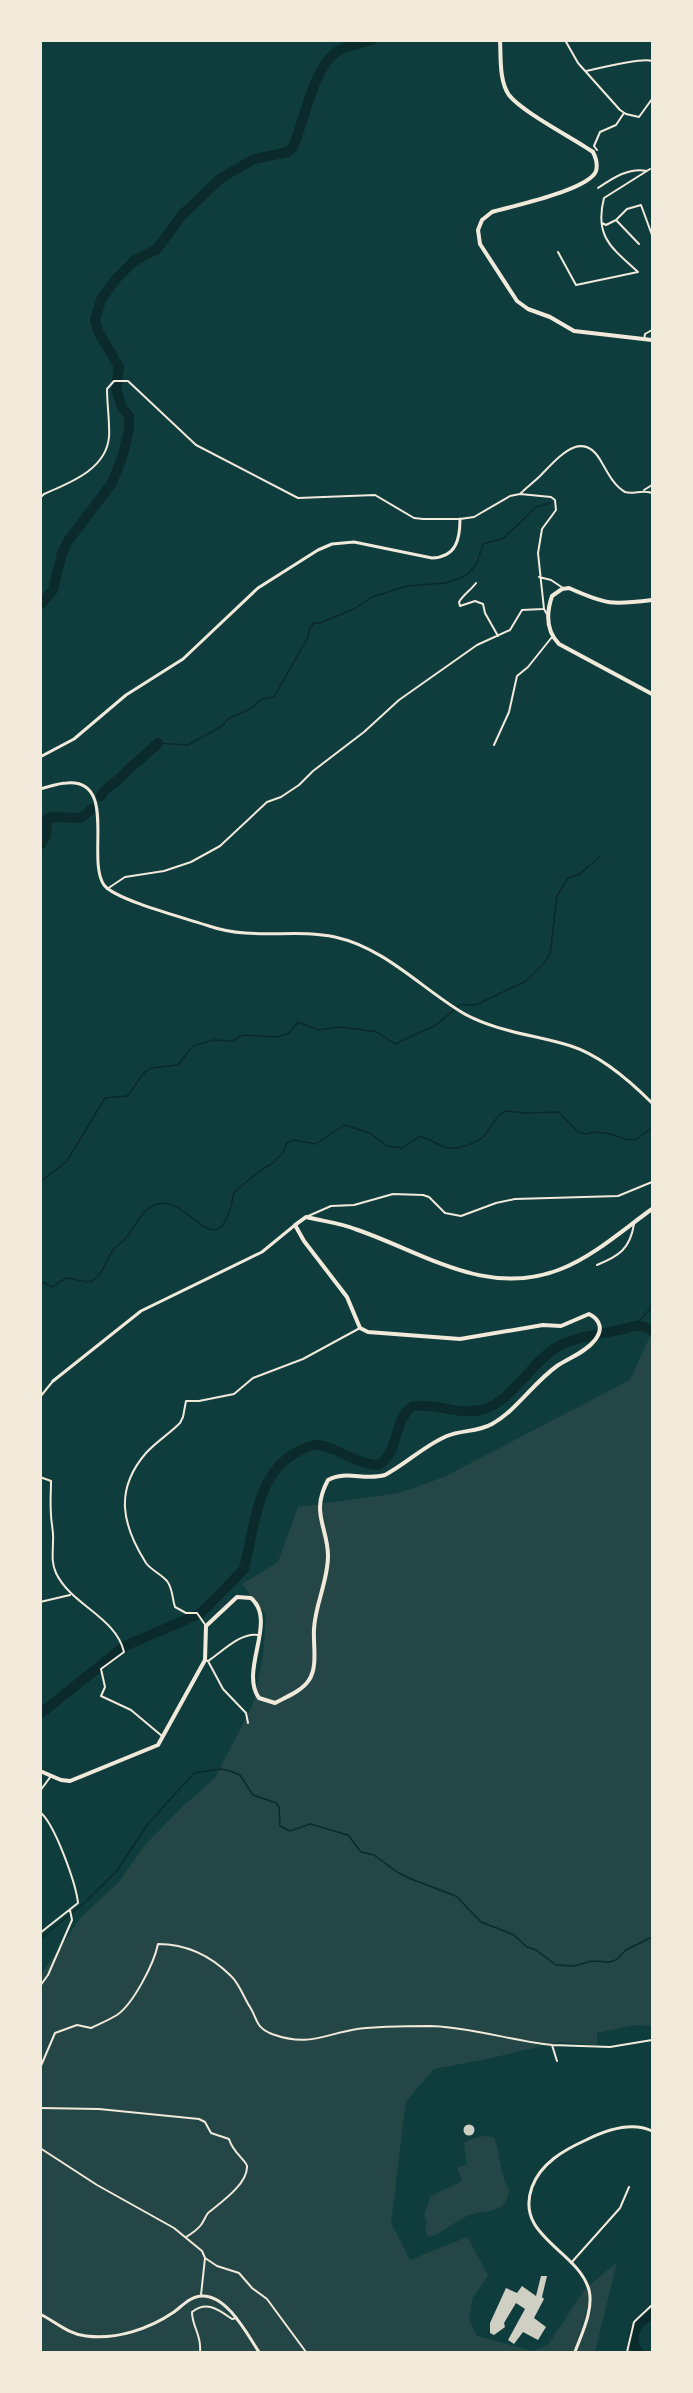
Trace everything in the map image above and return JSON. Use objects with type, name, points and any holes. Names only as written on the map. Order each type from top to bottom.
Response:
[{"type":"main road","points":[[500,40],[503,80],[509,94],[521,105],[593,152],[597,160],[596,171],[592,176],[567,190],[492,212],[482,220],[478,230],[480,244],[517,301],[528,309],[550,317],[574,331],[652,340]]},
{"type":"main road","points":[[652,600],[617,604],[601,602],[569,588],[552,596],[548,616],[552,637],[559,644],[652,694]]},
{"type":"main road","points":[[40,1772],[70,1781],[85,1777],[158,1745],[207,1660],[206,1626],[237,1597],[251,1598],[262,1618],[254,1668],[256,1694],[263,1701],[275,1703],[298,1690],[311,1677],[316,1609],[328,1560],[320,1511],[322,1490],[328,1480],[342,1475],[375,1478],[384,1475],[445,1437],[490,1425],[504,1416],[534,1385],[597,1338],[600,1323],[590,1314],[561,1326],[543,1325],[460,1339],[368,1332],[360,1328],[347,1298],[310,1250],[295,1224],[306,1217],[354,1228],[463,1272],[486,1278],[512,1280],[546,1275],[563,1268],[580,1259],[652,1209]]},
{"type":"street","points":[[566,40],[578,63],[624,113],[639,117],[652,99]]},
{"type":"street","points":[[586,71],[642,59],[652,61]]},
{"type":"street","points":[[597,150],[594,146],[600,132],[616,125],[624,113]]},
{"type":"street","points":[[558,252],[576,285],[638,272],[606,243],[600,212],[604,198],[648,170],[638,169],[624,173],[598,188]]},
{"type":"street","points":[[602,223],[606,225],[616,220],[627,209],[640,205],[652,235]]},
{"type":"street","points":[[616,220],[639,244]]},
{"type":"street","points":[[644,340],[645,334],[652,330]]},
{"type":"street","points":[[40,498],[87,473],[105,451],[109,437],[107,389],[109,384],[120,380],[135,386],[196,445],[298,498],[375,495],[414,518],[460,519],[474,517],[510,496],[520,494],[551,497],[557,506],[553,518],[542,529],[537,560],[544,609],[548,616]]},
{"type":"street","points":[[520,494],[563,452],[582,446],[593,449],[598,454],[612,481],[624,491],[630,493],[644,490],[652,485]]},
{"type":"street","points":[[644,490],[652,493]]},
{"type":"street","points":[[40,757],[74,739],[126,695],[183,659],[258,588],[318,550],[332,543],[354,542],[440,558],[447,555],[457,545],[460,536],[460,519]]},
{"type":"street","points":[[539,577],[551,580],[564,589]]},
{"type":"street","points":[[476,583],[462,596],[460,606],[475,601],[483,604],[485,614],[498,636]]},
{"type":"street","points":[[107,889],[125,877],[164,871],[210,853],[267,802],[281,797],[299,784],[364,732],[399,700],[477,645],[510,630],[522,610],[544,609]]},
{"type":"street","points":[[494,744],[509,712],[517,676],[552,637]]},
{"type":"street","points":[[40,789],[68,783],[79,784],[95,797],[98,868],[107,889],[133,901],[235,934],[333,937],[351,942],[378,955],[463,1013],[503,1029],[585,1052],[615,1071],[652,1103]]},
{"type":"street","points":[[306,1217],[331,1206],[354,1205],[393,1194],[423,1195],[429,1197],[445,1213],[461,1216],[496,1203],[516,1199],[618,1196],[652,1182]]},
{"type":"street","points":[[597,1265],[615,1258],[631,1241],[635,1221]]},
{"type":"street","points":[[40,1397],[53,1381],[141,1311],[262,1252],[295,1224]]},
{"type":"street","points":[[206,1626],[196,1613],[186,1613],[175,1607],[172,1591],[166,1581],[148,1566],[132,1537],[123,1499],[129,1479],[144,1455],[180,1423],[186,1401],[199,1401],[234,1394],[253,1378],[303,1359],[360,1328]]},
{"type":"street","points":[[40,1477],[51,1482],[53,1564],[57,1574],[71,1594],[104,1621],[122,1645],[124,1652],[101,1669],[105,1687],[102,1696],[131,1710],[164,1737]]},
{"type":"street","points":[[40,1602],[71,1594]]},
{"type":"street","points":[[248,1723],[246,1713],[223,1689],[207,1660],[238,1639],[250,1634],[258,1635]]},
{"type":"street","points":[[40,1791],[51,1776]]},
{"type":"street","points":[[40,1812],[50,1821],[78,1903],[71,1911],[40,1933]]},
{"type":"street","points":[[40,1986],[48,1975],[72,1920],[71,1911]]},
{"type":"street","points":[[40,2068],[55,2033],[77,2025],[91,2028],[118,2014],[129,2003],[153,1961],[158,1944],[177,1944],[191,1948],[233,1977],[252,2010],[257,2025],[268,2032],[304,2041],[357,2029],[431,2026],[552,2045],[610,2048],[652,2040]]},
{"type":"street","points":[[552,2045],[556,2061]]},
{"type":"street","points":[[40,2108],[99,2109],[184,2116],[205,2122],[211,2133],[229,2139],[236,2154],[246,2162],[248,2168],[243,2180],[222,2203],[206,2215],[200,2227],[186,2237]]},
{"type":"street","points":[[575,2352],[587,2316],[590,2297],[584,2278],[532,2221],[529,2200],[534,2182],[553,2159],[567,2149],[591,2138],[633,2126],[652,2131]]},
{"type":"street","points":[[40,2148],[97,2185],[144,2210],[186,2237],[202,2251],[205,2258],[201,2295]]},
{"type":"street","points":[[571,2263],[620,2208],[629,2187]]},
{"type":"street","points":[[205,2258],[245,2278],[252,2288],[267,2299],[306,2352]]},
{"type":"street","points":[[40,2314],[76,2334],[88,2336],[127,2334],[164,2318],[201,2295],[215,2299],[237,2318],[259,2352]]},
{"type":"street","points":[[627,2352],[634,2322],[652,2305]]},
{"type":"street","points":[[200,2352],[202,2340],[192,2319],[192,2312],[205,2306],[214,2307],[232,2319],[237,2318]]},
{"type":"shaded area","points":[[652,1332],[652,2026],[634,2025],[597,2033],[597,2045],[559,2042],[434,2069],[406,2101],[391,2223],[410,2260],[467,2237],[488,2275],[472,2299],[469,2320],[477,2336],[533,2351],[548,2345],[584,2290],[617,2262],[595,2352],[41,2352],[41,1974],[82,1916],[119,1882],[144,1846],[184,1805],[215,1778],[253,1704],[263,1656],[266,1615],[242,1584],[278,1562],[298,1507],[399,1493],[444,1477],[630,1380]]},
{"type":"shaded area","points":[[483,2136],[494,2137],[503,2178],[509,2190],[507,2199],[499,2208],[467,2216],[428,2237],[424,2216],[431,2196],[462,2181],[457,2168],[467,2164],[464,2143]]},
{"type":"building","points":[[469,2124],[475,2130],[469,2136],[463,2130]]},
{"type":"building","points":[[541,2276],[547,2276],[542,2297],[544,2299],[534,2318],[546,2327],[538,2340],[523,2332],[514,2344],[508,2340],[525,2309],[516,2303],[504,2323],[505,2327],[494,2335],[490,2333],[490,2323],[506,2288],[517,2293],[522,2286],[536,2296]]},
{"type":"waterway","points":[[40,605],[53,590],[62,553],[68,541],[112,483],[123,455],[129,429],[129,416],[122,408],[116,388],[119,367],[98,331],[95,320],[101,300],[116,279],[134,261],[157,249],[182,215],[221,178],[254,159],[288,152],[293,147],[323,67],[340,50],[372,40]]},
{"type":"waterway","points":[[158,743],[188,745],[222,726],[228,719],[250,709],[262,699],[274,697],[314,623],[320,623],[354,609],[372,597],[407,586],[445,583],[461,578],[469,573],[477,563],[483,544],[504,538],[536,507],[551,503]]},
{"type":"waterway","points":[[101,796],[158,743]]},
{"type":"waterway","points":[[40,845],[46,836],[47,819],[52,817],[81,818],[92,809]]},
{"type":"waterway","points":[[40,1182],[67,1161],[105,1098],[127,1096],[145,1072],[151,1068],[178,1065],[193,1046],[214,1040],[232,1041],[243,1035],[277,1037],[289,1033],[298,1022],[318,1030],[341,1027],[377,1032],[395,1044],[436,1025],[460,1005],[476,1005],[526,981],[550,954],[557,896],[568,878],[580,874],[600,856]]},
{"type":"waterway","points":[[40,1281],[52,1287],[66,1278],[86,1282],[96,1279],[113,1250],[126,1238],[147,1209],[157,1204],[169,1204],[212,1230],[220,1227],[228,1216],[234,1192],[273,1163],[282,1154],[287,1143],[293,1140],[316,1144],[344,1125],[370,1133],[387,1146],[402,1148],[420,1136],[449,1148],[466,1146],[482,1138],[496,1118],[506,1111],[558,1112],[578,1132],[611,1134],[625,1139],[635,1140],[652,1128]]},
{"type":"waterway","points":[[634,1326],[650,1309],[652,1303]]},
{"type":"waterway","points":[[40,1714],[125,1646],[201,1613],[244,1569],[259,1502],[266,1486],[274,1472],[285,1460],[299,1451],[316,1445],[323,1446],[362,1462],[378,1465],[390,1453],[402,1420],[413,1406],[464,1411],[481,1410],[492,1406],[512,1391],[539,1361],[559,1346],[577,1339],[634,1326],[643,1326],[652,1331]]},
{"type":"waterway","points":[[40,1939],[82,1905],[116,1872],[147,1825],[194,1773],[220,1769],[240,1775],[253,1795],[276,1803],[279,1807],[280,1826],[290,1831],[310,1824],[348,1835],[361,1852],[374,1855],[411,1879],[456,1896],[481,1922],[514,1935],[527,1947],[536,1950],[556,1965],[574,1966],[592,1961],[616,1960],[626,1950],[652,1937]]},
{"type":"waterway","points":[[638,2352],[634,2340],[635,2330],[642,2321],[652,2315]]}]
